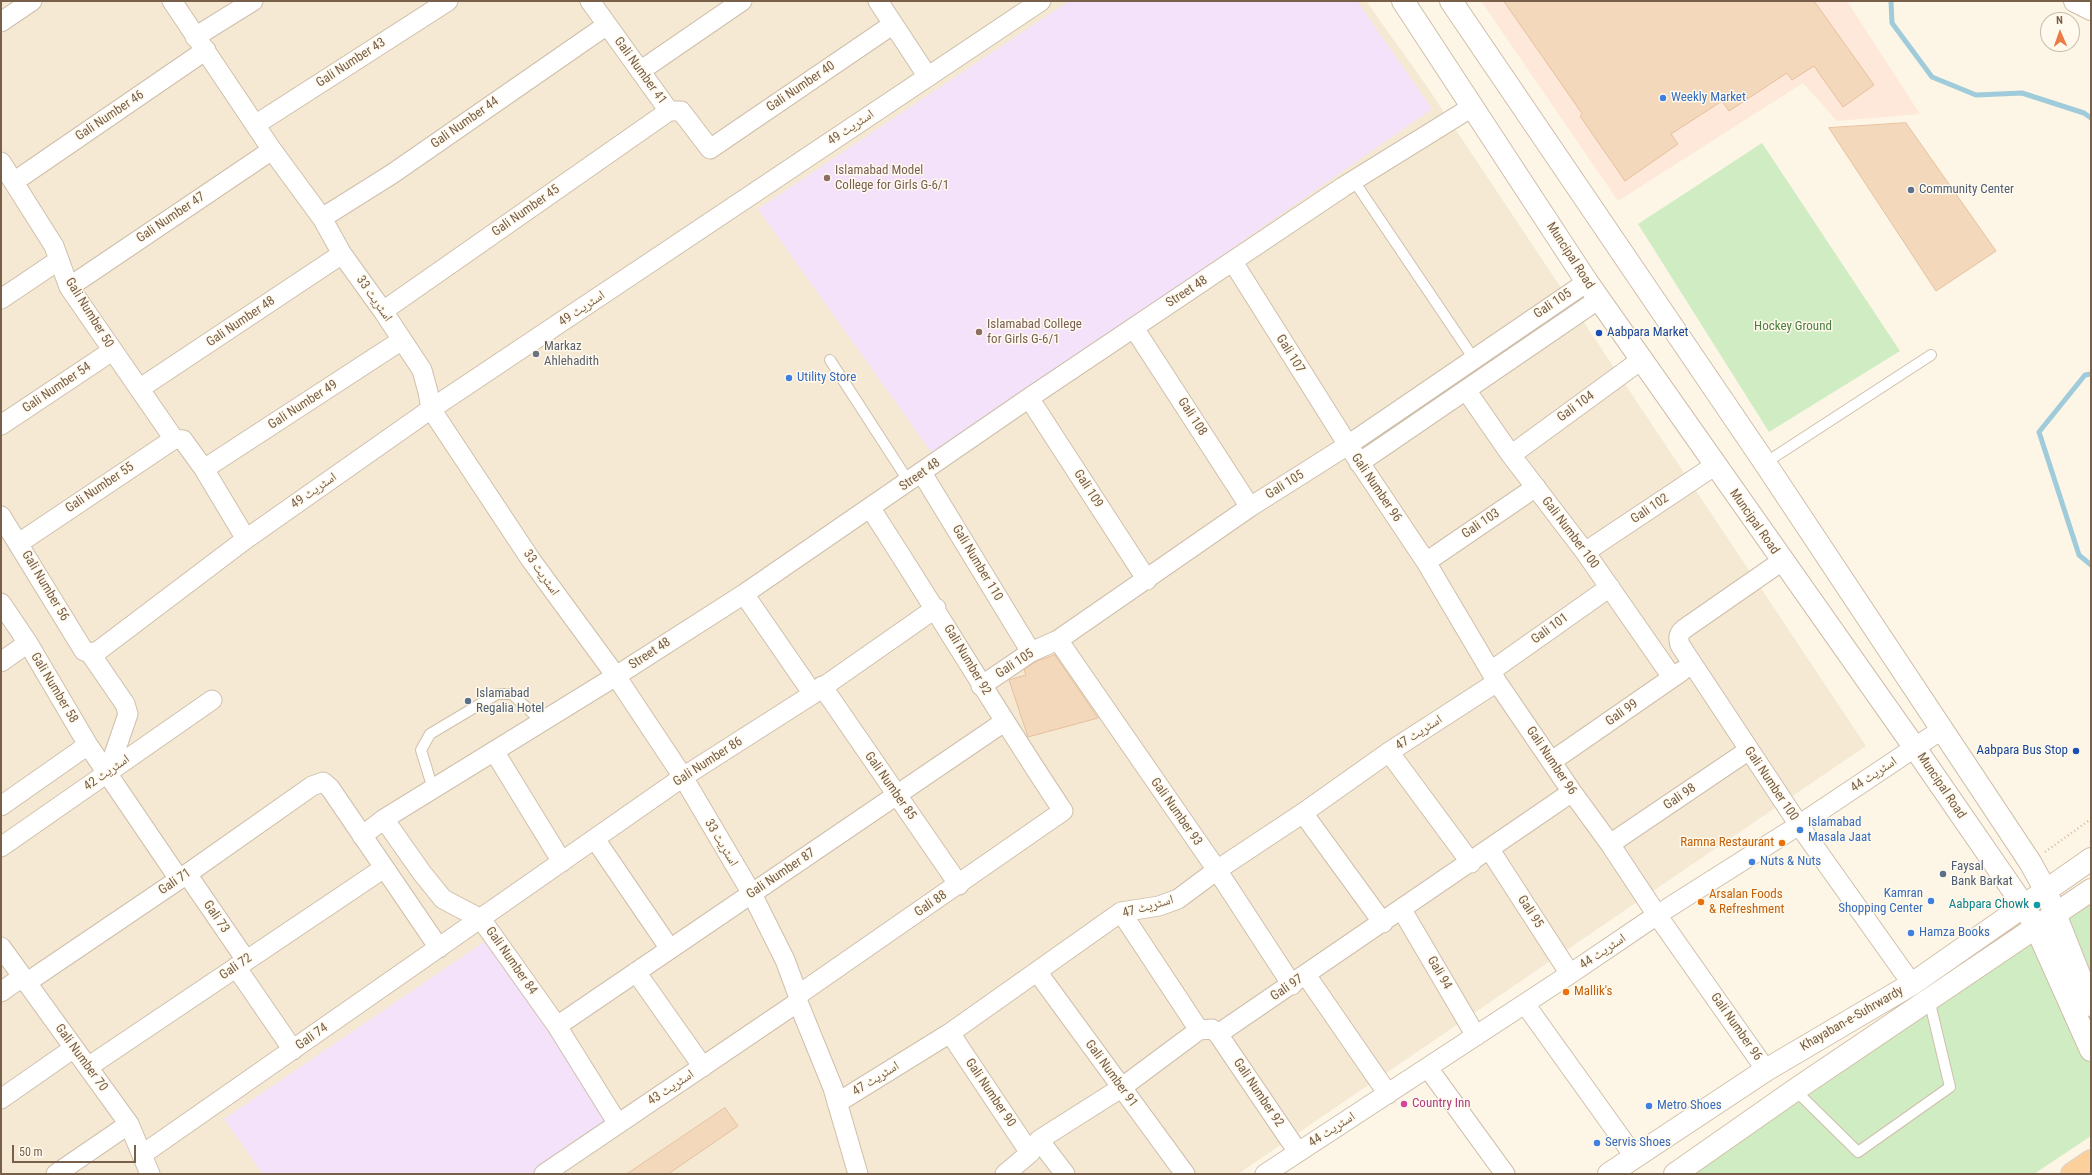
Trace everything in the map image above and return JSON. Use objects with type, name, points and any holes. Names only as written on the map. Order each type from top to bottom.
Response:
[{"type":"street","points":[[1,22],[32,1]]},
{"type":"street","name":"اسٹریٹ 33","points":[[172,1],[272,150],[322,218],[342,254],[383,311],[422,370],[431,409],[531,560],[616,676],[683,778],[752,894],[785,960],[837,1103],[858,1174]]},
{"type":"street","name":"Gali Number 46","points":[[5,170],[201,43],[253,1]]},
{"type":"street","name":"Gali Number 43","points":[[255,124],[448,1]]},
{"type":"street","name":"Gali Number 41","points":[[590,1],[669,111],[681,111],[710,150]]},
{"type":"street","points":[[640,71],[742,1]]},
{"type":"street","points":[[878,1],[892,25],[928,77]]},
{"type":"street","name":"اسٹریٹ 49","points":[[90,653],[98,651],[246,539],[431,409],[1041,1]]},
{"type":"street","name":"Muncipal Road","points":[[1403,1],[1593,290],[1641,360],[1714,466],[1915,748],[2024,906],[2036,927],[2091,1050]]},
{"type":"street","points":[[1451,1],[1765,463],[2030,862],[2046,891],[2091,1005]]},
{"type":"street","points":[[2075,1],[2091,9]]},
{"type":"street","name":"Gali Number 44","points":[[322,218],[392,174],[607,25]]},
{"type":"street","name":"Gali Number 40","points":[[710,150],[892,25]]},
{"type":"street","name":"Street 48","points":[[362,836],[384,819],[616,676],[744,594],[1029,398],[1354,181],[1472,107]]},
{"type":"street","name":"Gali Number 45","points":[[383,311],[669,111]]},
{"type":"street","name":"Gali Number 47","points":[[69,287],[272,150]]},
{"type":"street","name":"Gali Number 50","points":[[5,170],[54,246],[69,287],[139,389],[178,439],[204,469],[246,539]]},
{"type":"street","name":"Gali Number 48","points":[[139,389],[342,254]]},
{"type":"street","points":[[1,299],[59,260]]},
{"type":"street","name":"Gali 107","points":[[1233,262],[1348,445]]},
{"type":"street","points":[[1359,463],[1466,390],[1593,290]]},
{"type":"street","name":"Gali 105","points":[[981,686],[1031,652],[1058,640],[1147,580],[1250,507],[1348,445],[1474,359],[1593,290]]},
{"type":"street","name":"Gali 108","points":[[1134,328],[1250,507]]},
{"type":"street","name":"Gali Number 49","points":[[204,469],[402,340]]},
{"type":"street","name":"Gali Number 54","points":[[1,425],[112,351]]},
{"type":"street","name":"Gali 104","points":[[1511,455],[1641,360]]},
{"type":"street","name":"Gali Number 100","points":[[1466,390],[1511,455],[1585,552],[1672,677]]},
{"type":"street","name":"Gali 109","points":[[1029,398],[1147,580]]},
{"type":"street","name":"Gali Number 55","points":[[19,543],[178,439]]},
{"type":"street","name":"Gali Number 96","points":[[1348,445],[1426,562],[1494,677],[1572,792],[1610,844],[1657,915],[1766,1070]]},
{"type":"street","name":"Gali 102","points":[[1585,552],[1714,466]]},
{"type":"street","name":"Gali Number 110","points":[[915,477],[1031,652]]},
{"type":"street","name":"Gali 103","points":[[1426,562],[1536,487]]},
{"type":"street","name":"Gali Number 92","points":[[871,508],[936,608],[981,686],[1063,811]]},
{"type":"street","name":"Gali Number 56","points":[[1,516],[84,651],[90,653],[125,704],[128,714],[108,772]]},
{"type":"street","name":"Gali Number 100","points":[[1782,562],[1684,629],[1679,633],[1678,639],[1692,664],[1799,825],[1912,984]]},
{"type":"street","name":"Gali 101","points":[[1494,677],[1610,587]]},
{"type":"street","name":"Gali Number 85","points":[[744,594],[896,796],[959,885]]},
{"type":"street","name":"Gali Number 58","points":[[1,602],[28,643],[88,745],[108,772]]},
{"type":"street","name":"Gali Number 86","points":[[481,918],[683,778],[817,690],[936,608]]},
{"type":"street","name":"Gali Number 93","points":[[1058,640],[1216,870],[1388,1094]]},
{"type":"street","points":[[1,662],[28,643]]},
{"type":"street","name":"Gali 99","points":[[1552,761],[1692,664]]},
{"type":"street","name":"اسٹریٹ 47","points":[[837,1103],[950,1032],[1038,973],[1121,912],[1159,906],[1178,899],[1216,870],[1302,813],[1494,677]]},
{"type":"street","name":"اسٹریٹ 42","points":[[1,847],[212,700]]},
{"type":"street","name":"Gali Number 87","points":[[557,1026],[1004,722]]},
{"type":"street","name":"اسٹریٹ 44","points":[[1265,1174],[1525,1004],[1657,915],[1799,825],[1941,730]]},
{"type":"street","points":[[1,806],[88,745]]},
{"type":"street","name":"Gali 98","points":[[1610,844],[1749,750]]},
{"type":"street","points":[[494,752],[562,862]]},
{"type":"street","points":[[1389,752],[1471,863]]},
{"type":"street","name":"Gali 73","points":[[108,772],[183,877],[241,964],[293,1050]]},
{"type":"street","name":"Gali 71","points":[[1,992],[24,980],[183,877],[312,786],[324,782],[362,836]]},
{"type":"street","name":"Gali 97","points":[[1218,1034],[1471,863],[1572,792]]},
{"type":"street","name":"Gali 88","points":[[798,999],[1063,811]]},
{"type":"street","points":[[1302,813],[1383,923]]},
{"type":"street","name":"Gali Number 84","points":[[384,819],[422,873],[443,899],[481,918],[557,1026],[618,1124]]},
{"type":"street","points":[[362,836],[439,948]]},
{"type":"street","points":[[595,839],[670,949]]},
{"type":"street","name":"Gali 95","points":[[1490,850],[1570,974]]},
{"type":"street","name":"Khayaban-e-Suhrwardy","points":[[1609,1174],[1634,1156],[1766,1070],[1912,984],[2091,859]]},
{"type":"street","name":"Gali 72","points":[[88,1067],[384,868]]},
{"type":"street","name":"Khayaban-e-Suhrwardy","points":[[1675,1174],[1795,1090],[2091,890]]},
{"type":"street","name":"Gali 94","points":[[1402,910],[1476,1036]]},
{"type":"street","points":[[1121,912],[1199,1030]]},
{"type":"street","name":"Gali 74","points":[[143,1154],[481,918]]},
{"type":"street","name":"Gali Number 70","points":[[1,947],[129,1124],[143,1154],[150,1174]]},
{"type":"street","points":[[636,972],[703,1067]]},
{"type":"street","name":"Gali Number 91","points":[[1038,973],[1185,1174]]},
{"type":"street","name":"اسٹریٹ 43","points":[[544,1174],[703,1067],[798,999]]},
{"type":"street","points":[[1525,1004],[1634,1156]]},
{"type":"street","points":[[1005,1174],[1034,1147],[1121,1088],[1199,1030],[1212,1029],[1218,1034]]},
{"type":"street","name":"Gali Number 90","points":[[950,1032],[1034,1147],[1065,1174]]},
{"type":"street","name":"Gali Number 92","points":[[1218,1034],[1298,1152]]},
{"type":"street","points":[[1,1099],[74,1048]]},
{"type":"street","points":[[1428,1068],[1505,1174]]},
{"type":"street","points":[[56,1174],[129,1124]]},
{"type":"lane","points":[[1354,181],[1474,359]]},
{"type":"lane","points":[[1765,463],[1931,355]]},
{"type":"lane","points":[[830,360],[915,477]]},
{"type":"lane","points":[[433,789],[421,750],[430,734],[497,694],[512,694],[542,722]]},
{"type":"lane","points":[[1795,1090],[1858,1152],[1950,1086],[1929,1000]]},
{"type":"path","points":[[2030,862],[2091,819]]},
{"type":"shaded area","points":[[1,1],[1366,1],[1426,85],[1866,746],[1238,1174],[1,1174]]},
{"type":"shaded area","name":"Islamabad College for Girls G-6/1","points":[[1069,1],[1357,1],[1432,109],[934,456],[758,209]]},
{"type":"shaded area","name":"Weekly Market","points":[[1481,1],[1847,1],[1920,114],[1837,121],[1803,83],[1618,201]]},
{"type":"shaded area","points":[[487,940],[623,1127],[549,1174],[263,1174],[224,1119]]},
{"type":"green space","name":"Hockey Ground","points":[[1762,143],[1900,351],[1769,432],[1638,224]]},
{"type":"green space","points":[[2091,903],[2091,1136],[2034,1174],[1690,1174]]},
{"type":"building","name":"Weekly Market","points":[[1504,1],[1814,1],[1874,85],[1843,107],[1814,66],[1792,80],[1787,73],[1729,111],[1722,101],[1671,134],[1678,144],[1625,181],[1580,116],[1582,114]]},
{"type":"building","name":"Community Center","points":[[1906,123],[1996,251],[1936,291],[1829,128]]},
{"type":"building","points":[[1055,655],[1098,718],[1028,737],[1009,680],[1026,675],[1024,670],[1035,662]]},
{"type":"building","points":[[725,1108],[738,1126],[668,1174],[627,1174]]},
{"type":"waterway","points":[[1891,1],[1892,23],[1932,77],[1976,95],[2022,93],[2084,113],[2091,118]]},
{"type":"waterway","points":[[2091,374],[2085,375],[2039,432],[2079,555],[2091,565]]},
{"type":"place","name":"Weekly Market","points":[[1663,98]]},
{"type":"place","name":"Islamabad Model College for Girls G-6/1","points":[[827,178]]},
{"type":"place","name":"Community Center","points":[[1911,190]]},
{"type":"place","name":"Islamabad College for Girls G-6/1","points":[[979,332]]},
{"type":"place","name":"Aabpara Market","points":[[1599,333]]},
{"type":"place","name":"Markaz Ahlehadith","points":[[536,354]]},
{"type":"place","name":"Utility Store","points":[[789,378]]},
{"type":"place","name":"Islamabad Regalia Hotel","points":[[468,701]]},
{"type":"place","name":"Aabpara Bus Stop","points":[[2076,751]]},
{"type":"place","name":"Islamabad Masala Jaat","points":[[1800,830]]},
{"type":"place","name":"Ramna Restaurant","points":[[1782,843]]},
{"type":"place","name":"Nuts & Nuts","points":[[1752,862]]},
{"type":"place","name":"Faysal Bank Barkat","points":[[1943,874]]},
{"type":"place","name":"Kamran Shopping Center","points":[[1931,901]]},
{"type":"place","name":"Arsalan Foods & Refreshment","points":[[1701,902]]},
{"type":"place","name":"Aabpara Chowk","points":[[2037,905]]},
{"type":"place","name":"Hamza Books","points":[[1911,933]]},
{"type":"place","name":"Mallik's","points":[[1566,992]]},
{"type":"place","name":"Country Inn","points":[[1404,1104]]},
{"type":"place","name":"Metro Shoes","points":[[1649,1106]]},
{"type":"place","name":"Servis Shoes","points":[[1597,1143]]}]
